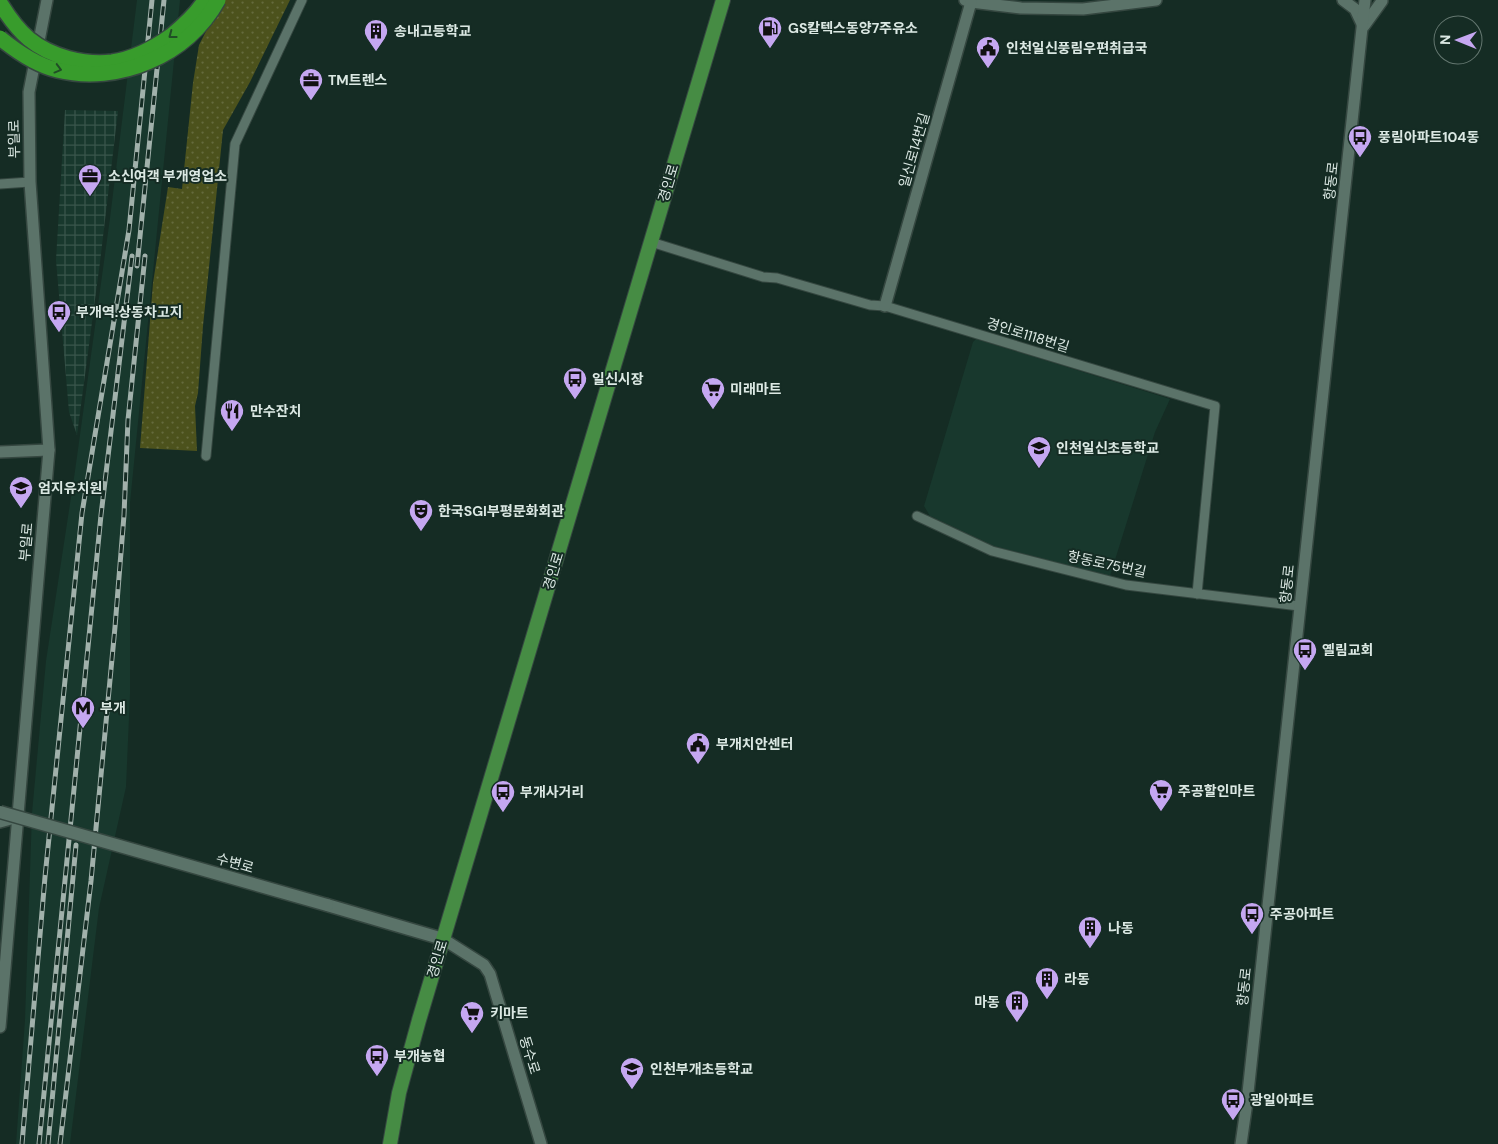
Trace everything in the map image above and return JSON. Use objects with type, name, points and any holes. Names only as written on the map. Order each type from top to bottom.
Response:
[{"type":"highway","points":[[0,3],[9,18],[29,39],[49,52],[88,62],[112,62],[136,56],[158,45],[180,29],[205,0]]},
{"type":"highway","points":[[0,38],[28,58],[55,70],[84,75],[118,72],[147,63],[173,49],[194,32],[214,8],[218,0]]},
{"type":"main road","name":"경인로","points":[[390,1144],[400,1086],[723,0]]},
{"type":"main road","name":"수변로","points":[[0,812],[443,940]]},
{"type":"street","name":"부일로","points":[[0,1027],[3,962],[18,817],[49,450],[30,182],[29,92],[47,0]]},
{"type":"street","points":[[206,456],[235,144],[302,0]]},
{"type":"street","points":[[968,1],[1021,8],[1083,9],[1156,0]]},
{"type":"street","points":[[1343,0],[1356,9],[1364,27]]},
{"type":"street","name":"항동로","points":[[1241,1144],[1366,0]]},
{"type":"street","points":[[1371,0],[1383,0]]},
{"type":"street","name":"항동로","points":[[1364,27],[1383,0]]},
{"type":"street","name":"일신로14번길","points":[[885,306],[968,1]]},
{"type":"street","points":[[0,184],[30,182]]},
{"type":"street","name":"경인로1118번길","points":[[651,242],[763,277],[777,278],[870,305],[885,306],[1215,406],[1197,594]]},
{"type":"street","points":[[0,452],[49,450]]},
{"type":"street","name":"항동로75번길","points":[[917,516],[992,552],[1126,585],[1299,606]]},
{"type":"street","points":[[0,804],[18,817]]},
{"type":"street","points":[[0,822],[18,817]]},
{"type":"street","name":"동수로","points":[[443,940],[484,965],[490,974],[541,1144]]},
{"type":"shaded area","points":[[137,0],[180,0],[130,503],[130,694],[126,787],[99,908],[70,1144],[16,1144],[25,1020],[32,813],[46,661],[75,471],[110,218]]},
{"type":"shaded area","points":[[65,110],[118,111],[77,435],[69,412],[56,260]]},
{"type":"shaded area","name":"인천일신초등학교","points":[[976,339],[1170,399],[1155,432],[1110,576],[994,546],[930,516],[924,506],[973,342]]},
{"type":"green space","points":[[222,0],[290,0],[250,82],[223,130],[198,393],[195,406],[197,451],[140,448],[153,283],[168,187],[182,189],[193,83],[199,45]]},
{"type":"railway","points":[[22,1144],[45,877],[82,513],[129,230],[152,0]]},
{"type":"railway","points":[[137,266],[164,0]]},
{"type":"railway","points":[[39,1144],[101,515],[132,256]]},
{"type":"railway","points":[[60,1144],[91,881],[124,515],[128,420],[145,256]]},
{"type":"railway","points":[[48,1144],[76,845]]},
{"type":"place","name":"GS칼텍스동양7주유소","points":[[770,49]]},
{"type":"place","name":"송내고등학교","points":[[376,52]]},
{"type":"place","name":"인천일신풍림우편취급국","points":[[988,69]]},
{"type":"place","name":"TM트렌스","points":[[311,101]]},
{"type":"place","name":"풍림아파트104동","points":[[1360,158]]},
{"type":"place","name":"소신여객 부개영업소","points":[[90,197]]},
{"type":"place","name":"부개역.상동차고지","points":[[59,333]]},
{"type":"place","name":"일신시장","points":[[575,400]]},
{"type":"place","name":"미래마트","points":[[713,410]]},
{"type":"place","name":"만수잔치","points":[[232,432]]},
{"type":"place","name":"인천일신초등학교","points":[[1039,469]]},
{"type":"place","name":"엄지유치원","points":[[21,509]]},
{"type":"place","name":"한국SGI부평문화회관","points":[[421,532]]},
{"type":"place","name":"옐림교회","points":[[1305,671]]},
{"type":"place","name":"부개","points":[[83,729]]},
{"type":"place","name":"부개치안센터","points":[[698,765]]},
{"type":"place","name":"주공할인마트","points":[[1161,812]]},
{"type":"place","name":"부개사거리","points":[[503,813]]},
{"type":"place","name":"주공아파트","points":[[1252,935]]},
{"type":"place","name":"나동","points":[[1090,949]]},
{"type":"place","name":"라동","points":[[1047,1000]]},
{"type":"place","name":"마동","points":[[1017,1023]]},
{"type":"place","name":"키마트","points":[[472,1034]]},
{"type":"place","name":"부개농협","points":[[377,1077]]},
{"type":"place","name":"인천부개초등학교","points":[[632,1090]]},
{"type":"place","name":"광일아파트","points":[[1233,1121]]}]
